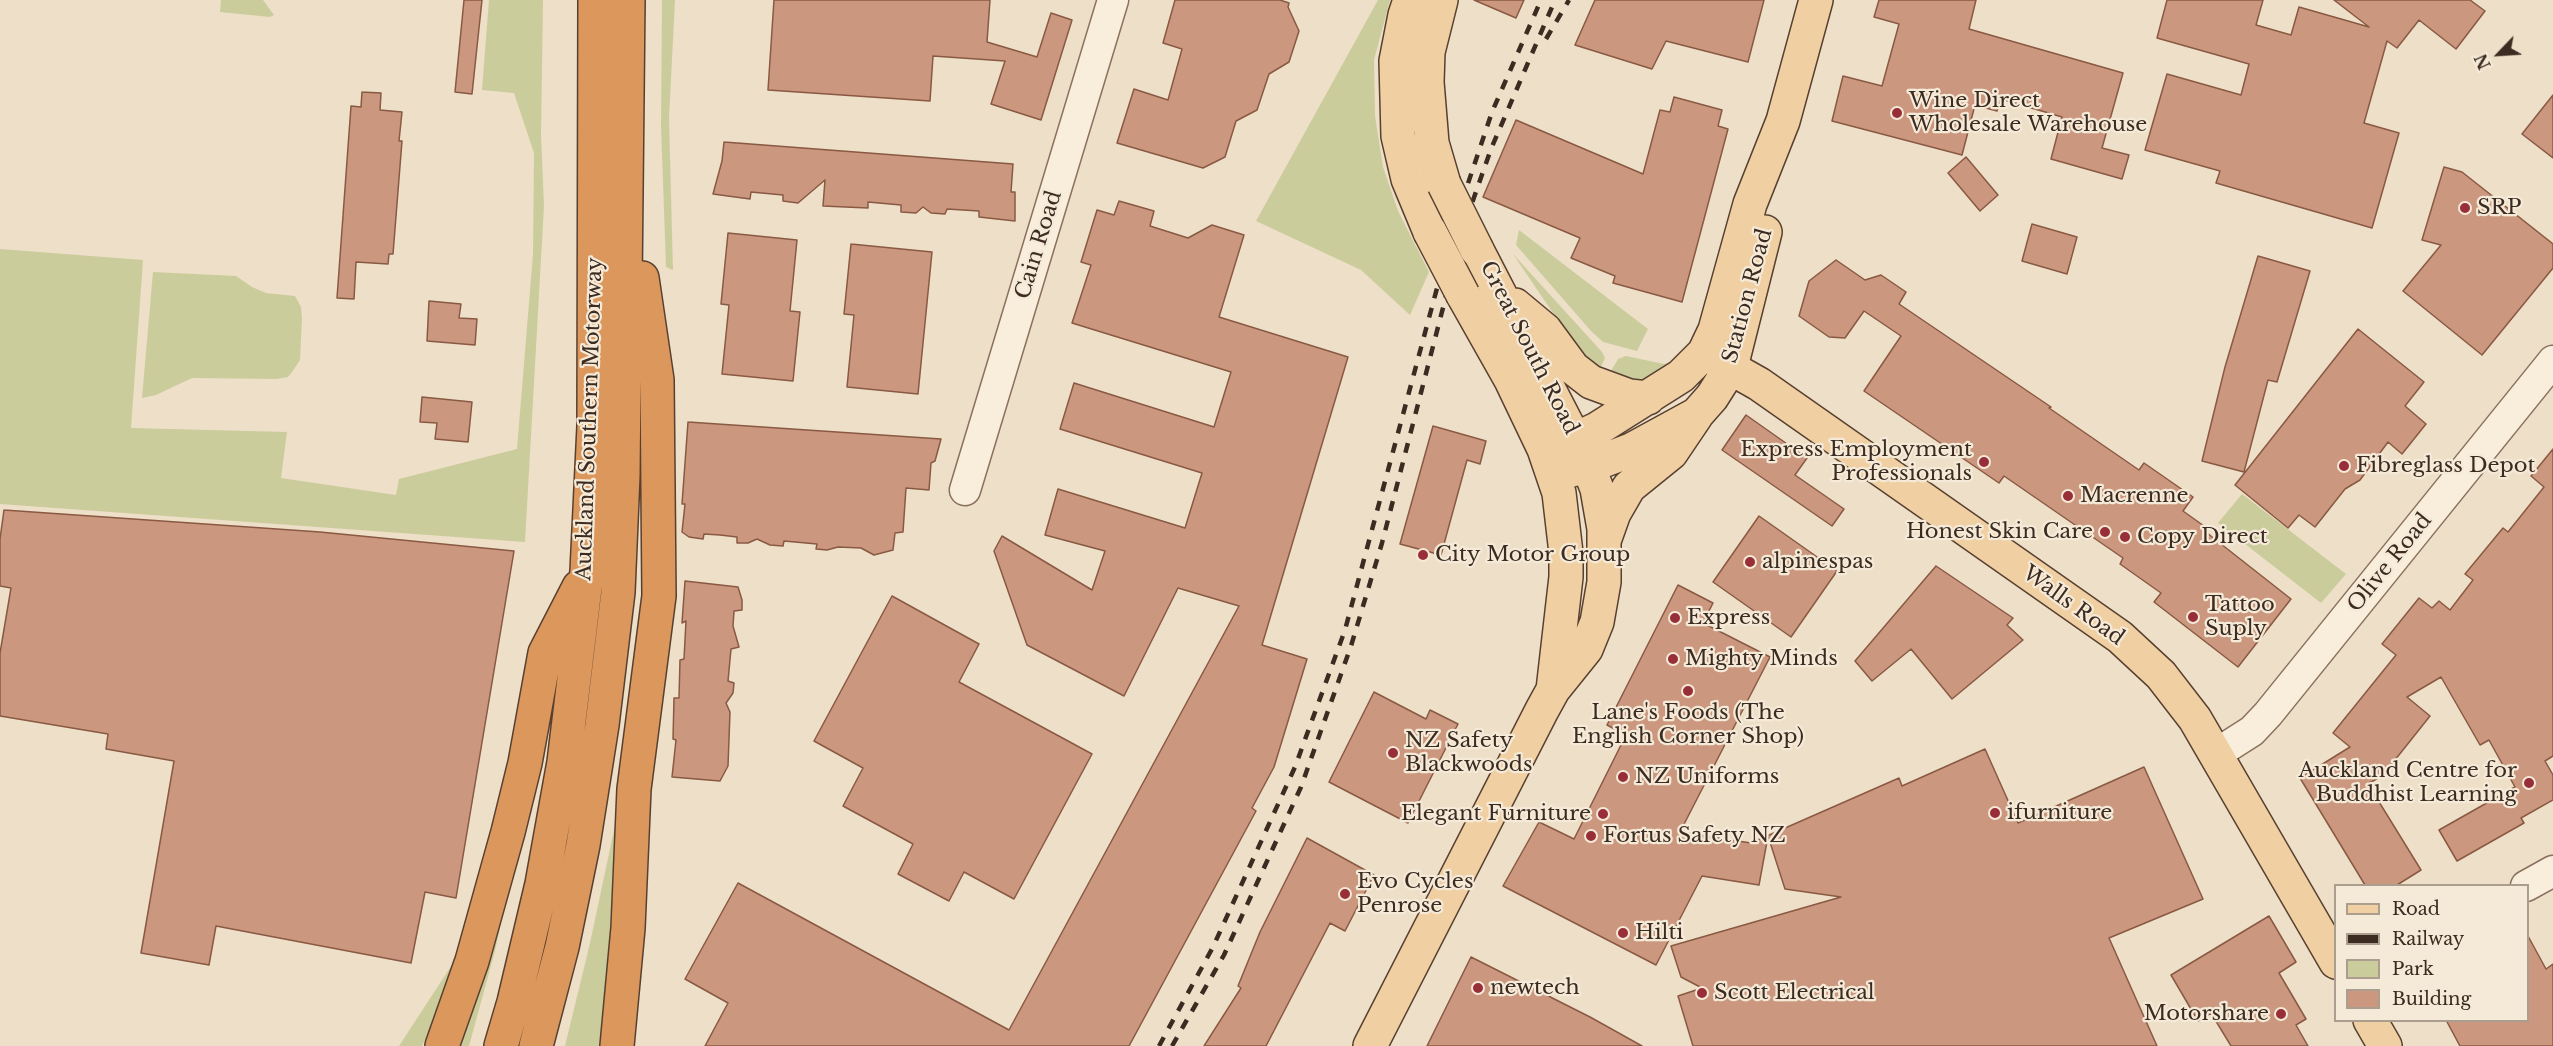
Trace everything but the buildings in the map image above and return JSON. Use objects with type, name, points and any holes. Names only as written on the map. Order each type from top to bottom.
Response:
[{"type":"highway","name":"Auckland Southern Motorway","points":[[501,1046],[514,1002],[546,861],[564,762],[587,571],[594,426],[595,0]]},
{"type":"highway","name":"Auckland Southern Motorway","points":[[536,1046],[562,947],[583,845],[602,725],[618,592],[623,475],[628,0]]},
{"type":"highway","points":[[617,1046],[628,928],[634,789],[659,596],[657,380],[627,179]]},
{"type":"highway","points":[[442,1046],[472,961],[508,832],[525,763],[545,653],[587,571]]},
{"type":"highway","points":[[628,928],[633,1046]]},
{"type":"main road","name":"Great South Road","points":[[1410,0],[1396,61],[1398,136],[1408,179],[1430,232],[1511,380],[1549,462],[1563,516],[1566,577],[1553,690]]},
{"type":"main road","name":"Great South Road","points":[[1370,1046],[1553,690],[1586,649],[1597,622],[1604,582],[1604,541],[1597,489],[1582,452],[1444,184],[1432,143],[1427,82],[1428,52],[1441,0]]},
{"type":"main road","name":"Station Road","points":[[1549,462],[1582,452],[1631,450],[1697,414],[1722,382],[1717,360],[1715,330],[1750,204],[1783,121],[1816,0]]},
{"type":"main road","points":[[1502,294],[1545,330],[1574,368],[1590,382],[1629,396],[1648,398]]},
{"type":"main road","name":"Station Road","points":[[1582,452],[1648,398],[1681,376],[1717,360]]},
{"type":"main road","name":"Walls Road","points":[[1717,360],[1759,384],[2120,637],[2160,675],[2195,719],[2334,959]]},
{"type":"main road","points":[[1604,541],[1614,513],[1629,488],[1671,453],[1697,414]]},
{"type":"main road","points":[[2371,1022],[2385,1046]]},
{"type":"street","name":"Cain Road","points":[[965,490],[1113,0]]},
{"type":"street","name":"Olive Road","points":[[2216,754],[2252,731],[2268,714],[2553,360]]},
{"type":"street","points":[[2528,884],[2553,871]]},
{"type":"green space","points":[[221,0],[263,0],[274,15],[270,17],[220,12]]},
{"type":"green space","points":[[489,0],[543,0],[541,135],[544,206],[525,542],[0,504],[0,249],[143,260],[131,428],[287,432],[281,478],[396,495],[399,479],[517,449],[533,254],[534,153],[514,93],[482,90]]},
{"type":"green space","points":[[662,0],[675,0],[669,118],[673,270],[666,267],[661,125]]},
{"type":"green space","points":[[1378,0],[1390,0],[1374,60],[1375,116],[1383,167],[1398,211],[1429,272],[1410,315],[1361,270],[1256,221]]},
{"type":"green space","points":[[1519,230],[1648,329],[1637,351],[1603,342],[1591,331],[1516,245]]},
{"type":"green space","points":[[1513,254],[1602,352],[1605,358],[1598,373],[1574,344]]},
{"type":"green space","points":[[153,272],[236,276],[266,293],[295,296],[301,307],[302,318],[300,360],[288,377],[277,379],[192,378],[156,395],[142,398]]},
{"type":"green space","points":[[1626,356],[1664,364],[1675,361],[1646,380],[1607,378],[1618,359]]},
{"type":"green space","points":[[2242,494],[2346,574],[2321,603],[2218,523]]},
{"type":"green space","points":[[617,816],[613,1046],[565,1046],[590,943]]},
{"type":"green space","points":[[513,865],[495,951],[469,1046],[451,1046]]},
{"type":"green space","points":[[459,954],[422,1046],[399,1046]]},
{"type":"railway","points":[[1159,1046],[1213,947],[1295,767],[1345,630],[1454,225],[1492,112],[1541,0]]},
{"type":"railway","points":[[1172,1046],[1224,955],[1301,787],[1351,646],[1382,543],[1465,223],[1491,149],[1555,0]]},
{"type":"railway","points":[[1546,39],[1569,0]]},
{"type":"place","name":"Wine Direct Wholesale Warehouse","points":[[1897,113]]},
{"type":"place","name":"SRP","points":[[2465,208]]},
{"type":"place","name":"Express Employment Professionals","points":[[1984,462]]},
{"type":"place","name":"Fibreglass Depot","points":[[2344,466]]},
{"type":"place","name":"Macrenne","points":[[2068,496]]},
{"type":"place","name":"Honest Skin Care","points":[[2105,532]]},
{"type":"place","name":"Copy Direct","points":[[2125,537]]},
{"type":"place","name":"City Motor Group","points":[[1423,555]]},
{"type":"place","name":"alpinespas","points":[[1750,562]]},
{"type":"place","name":"Tattoo Suply","points":[[2193,617]]},
{"type":"place","name":"Express","points":[[1675,618]]},
{"type":"place","name":"Mighty Minds","points":[[1673,659]]},
{"type":"place","name":"Lane's Foods (The English Corner Shop)","points":[[1688,691]]},
{"type":"place","name":"NZ Safety Blackwoods","points":[[1393,753]]},
{"type":"place","name":"NZ Uniforms","points":[[1623,777]]},
{"type":"place","name":"Auckland Centre for Buddhist Learning","points":[[2529,783]]},
{"type":"place","name":"ifurniture","points":[[1995,813]]},
{"type":"place","name":"Elegant Furniture","points":[[1603,814]]},
{"type":"place","name":"Fortus Safety NZ","points":[[1591,836]]},
{"type":"place","name":"Evo Cycles Penrose","points":[[1345,894]]},
{"type":"place","name":"Hilti","points":[[1623,933]]},
{"type":"place","name":"newtech","points":[[1478,988]]},
{"type":"place","name":"Scott Electrical","points":[[1702,993]]},
{"type":"place","name":"Motorshare","points":[[2281,1014]]}]
